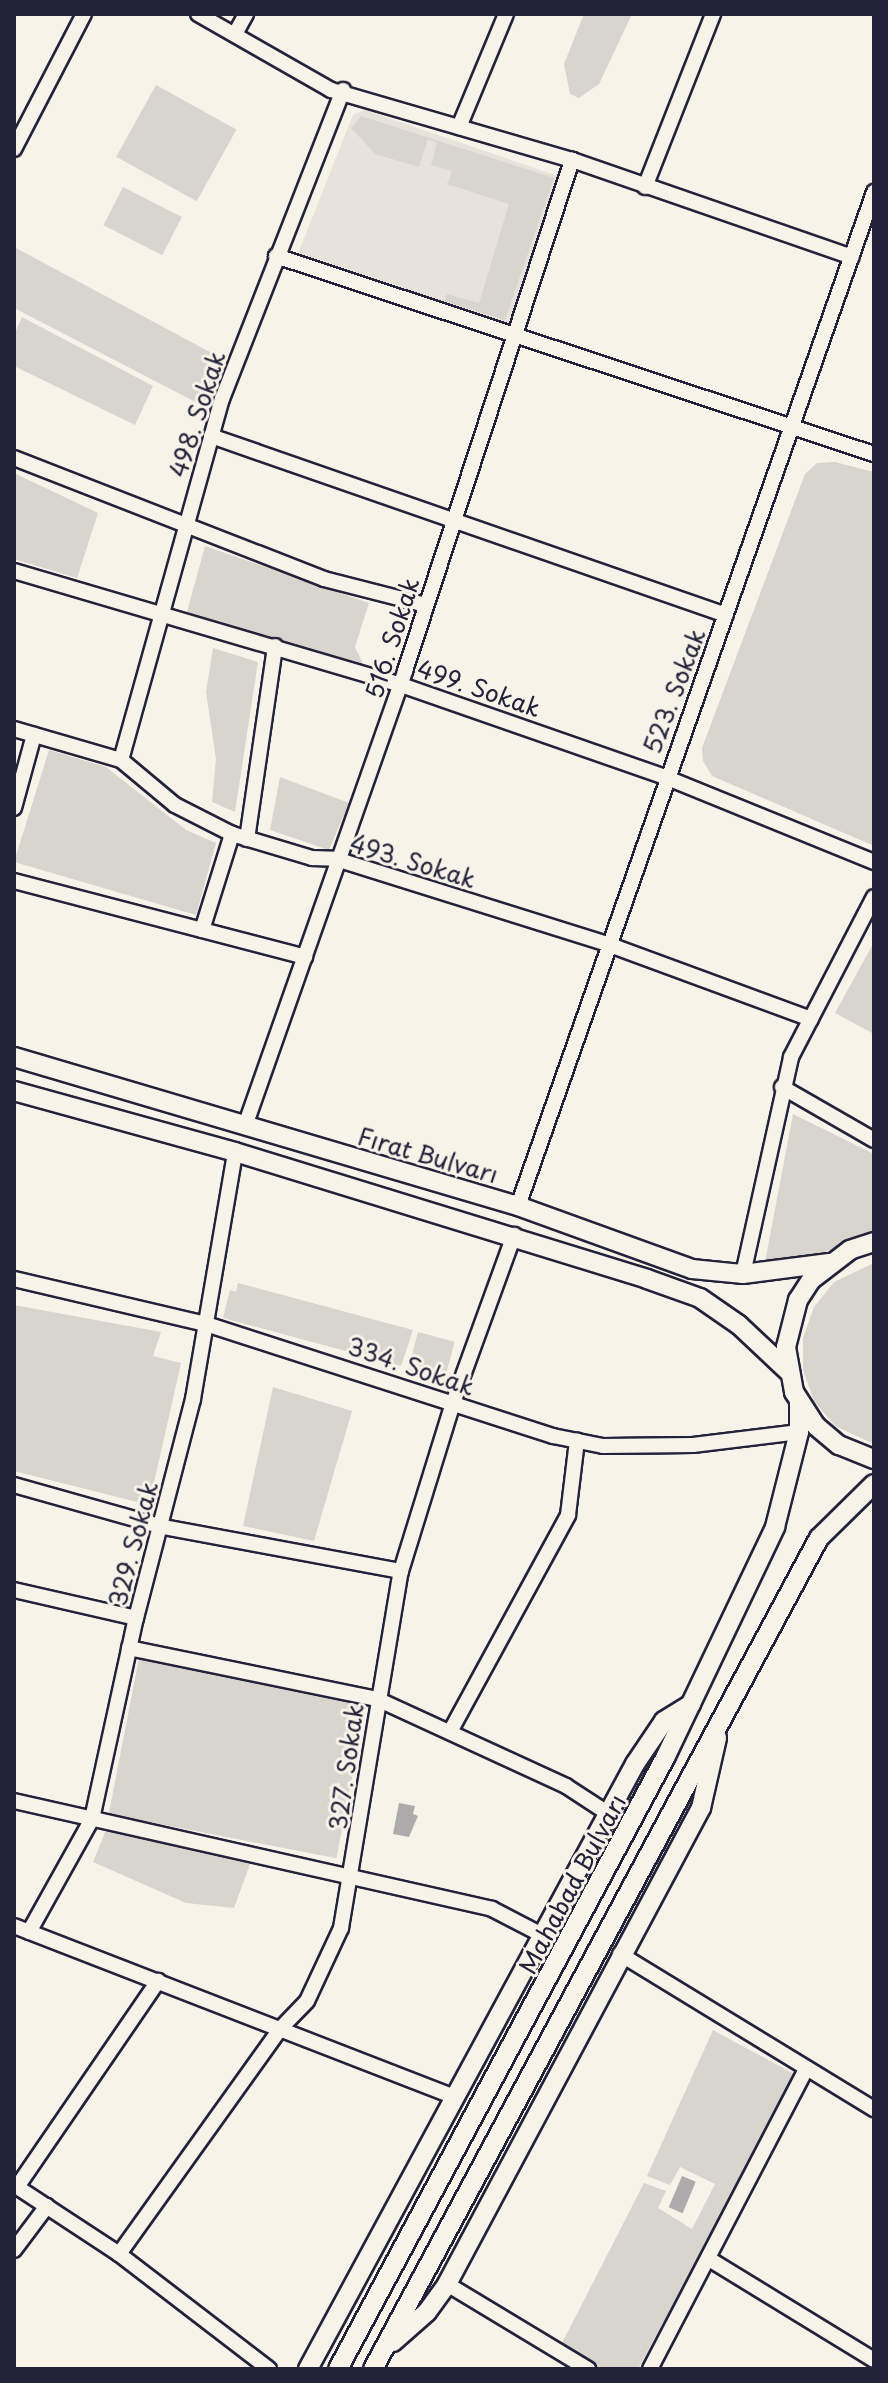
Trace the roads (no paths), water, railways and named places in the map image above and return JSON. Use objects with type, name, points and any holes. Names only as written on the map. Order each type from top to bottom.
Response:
[{"type":"main road","name":"Fırat Bulvarı","points":[[14,1057],[518,1206],[692,1269],[743,1274],[829,1263]]},
{"type":"main road","points":[[14,1091],[235,1152],[514,1235],[681,1291],[739,1325],[788,1371]]},
{"type":"main road","points":[[874,1242],[829,1263],[798,1300],[786,1347],[788,1371],[799,1402],[816,1426],[839,1445],[874,1459]]},
{"type":"main road","points":[[681,1291],[701,1287],[692,1269]]},
{"type":"main road","name":"Mahabad Bulvarı","points":[[338,2369],[691,1704],[775,1527],[799,1432],[799,1402]]},
{"type":"main road","points":[[373,2369],[819,1538],[874,1484]]},
{"type":"main road","points":[[308,2369],[609,1814],[664,1721],[691,1704]]},
{"type":"main road","points":[[382,2351],[427,2312],[447,2284],[620,1954],[701,1808],[722,1717]]},
{"type":"street","points":[[14,149],[84,14]]},
{"type":"street","points":[[198,14],[331,90],[343,90],[572,160],[852,257]]},
{"type":"street","points":[[235,34],[246,14]]},
{"type":"street","points":[[459,127],[506,14]]},
{"type":"street","points":[[645,187],[713,14]]},
{"type":"street","name":"498. Sokak","points":[[121,760],[158,616],[211,436],[276,256],[343,90]]},
{"type":"street","name":"516. Sokak","points":[[245,1126],[336,859],[401,685],[572,160]]},
{"type":"street","name":"523. Sokak","points":[[518,1206],[610,945],[665,777],[726,615],[874,192]]},
{"type":"street","points":[[276,256],[791,430],[874,454]]},
{"type":"street","points":[[211,436],[726,615]]},
{"type":"street","points":[[14,458],[324,579],[426,605]]},
{"type":"street","name":"499. Sokak","points":[[14,571],[158,616],[275,646],[401,685],[665,777],[874,862]]},
{"type":"street","points":[[202,930],[239,836],[275,646]]},
{"type":"street","name":"493. Sokak","points":[[14,729],[121,760],[175,805],[239,836],[312,858],[336,859],[610,945],[811,1019]]},
{"type":"street","points":[[14,808],[34,735]]},
{"type":"street","points":[[14,881],[305,957]]},
{"type":"street","points":[[743,1274],[782,1087],[811,1019],[874,897]]},
{"type":"street","points":[[782,1087],[874,1140]]},
{"type":"street","name":"329. Sokak","points":[[29,1932],[92,1819],[136,1618],[163,1527],[206,1324],[235,1152]]},
{"type":"street","name":"327. Sokak","points":[[119,2254],[281,2028],[307,2001],[341,1928],[364,1814],[377,1699],[401,1571],[453,1403],[514,1235]]},
{"type":"street","name":"334. Sokak","points":[[14,1279],[206,1324],[577,1441],[603,1446],[693,1445],[799,1432]]},
{"type":"street","points":[[451,1730],[568,1515],[577,1441]]},
{"type":"street","points":[[14,1485],[163,1527],[401,1571]]},
{"type":"street","points":[[14,1590],[136,1618]]},
{"type":"street","points":[[129,1648],[377,1699],[451,1730],[566,1786],[609,1814]]},
{"type":"street","points":[[14,1801],[350,1881],[492,1909],[544,1936]]},
{"type":"street","points":[[14,1926],[456,2097]]},
{"type":"street","points":[[620,1954],[874,2109]]},
{"type":"street","points":[[158,1981],[16,2186],[119,2254],[269,2369]]},
{"type":"street","points":[[650,2369],[807,2068]]},
{"type":"street","points":[[14,2250],[47,2206]]},
{"type":"street","points":[[709,2259],[874,2360]]},
{"type":"street","points":[[447,2284],[588,2369]]}]
